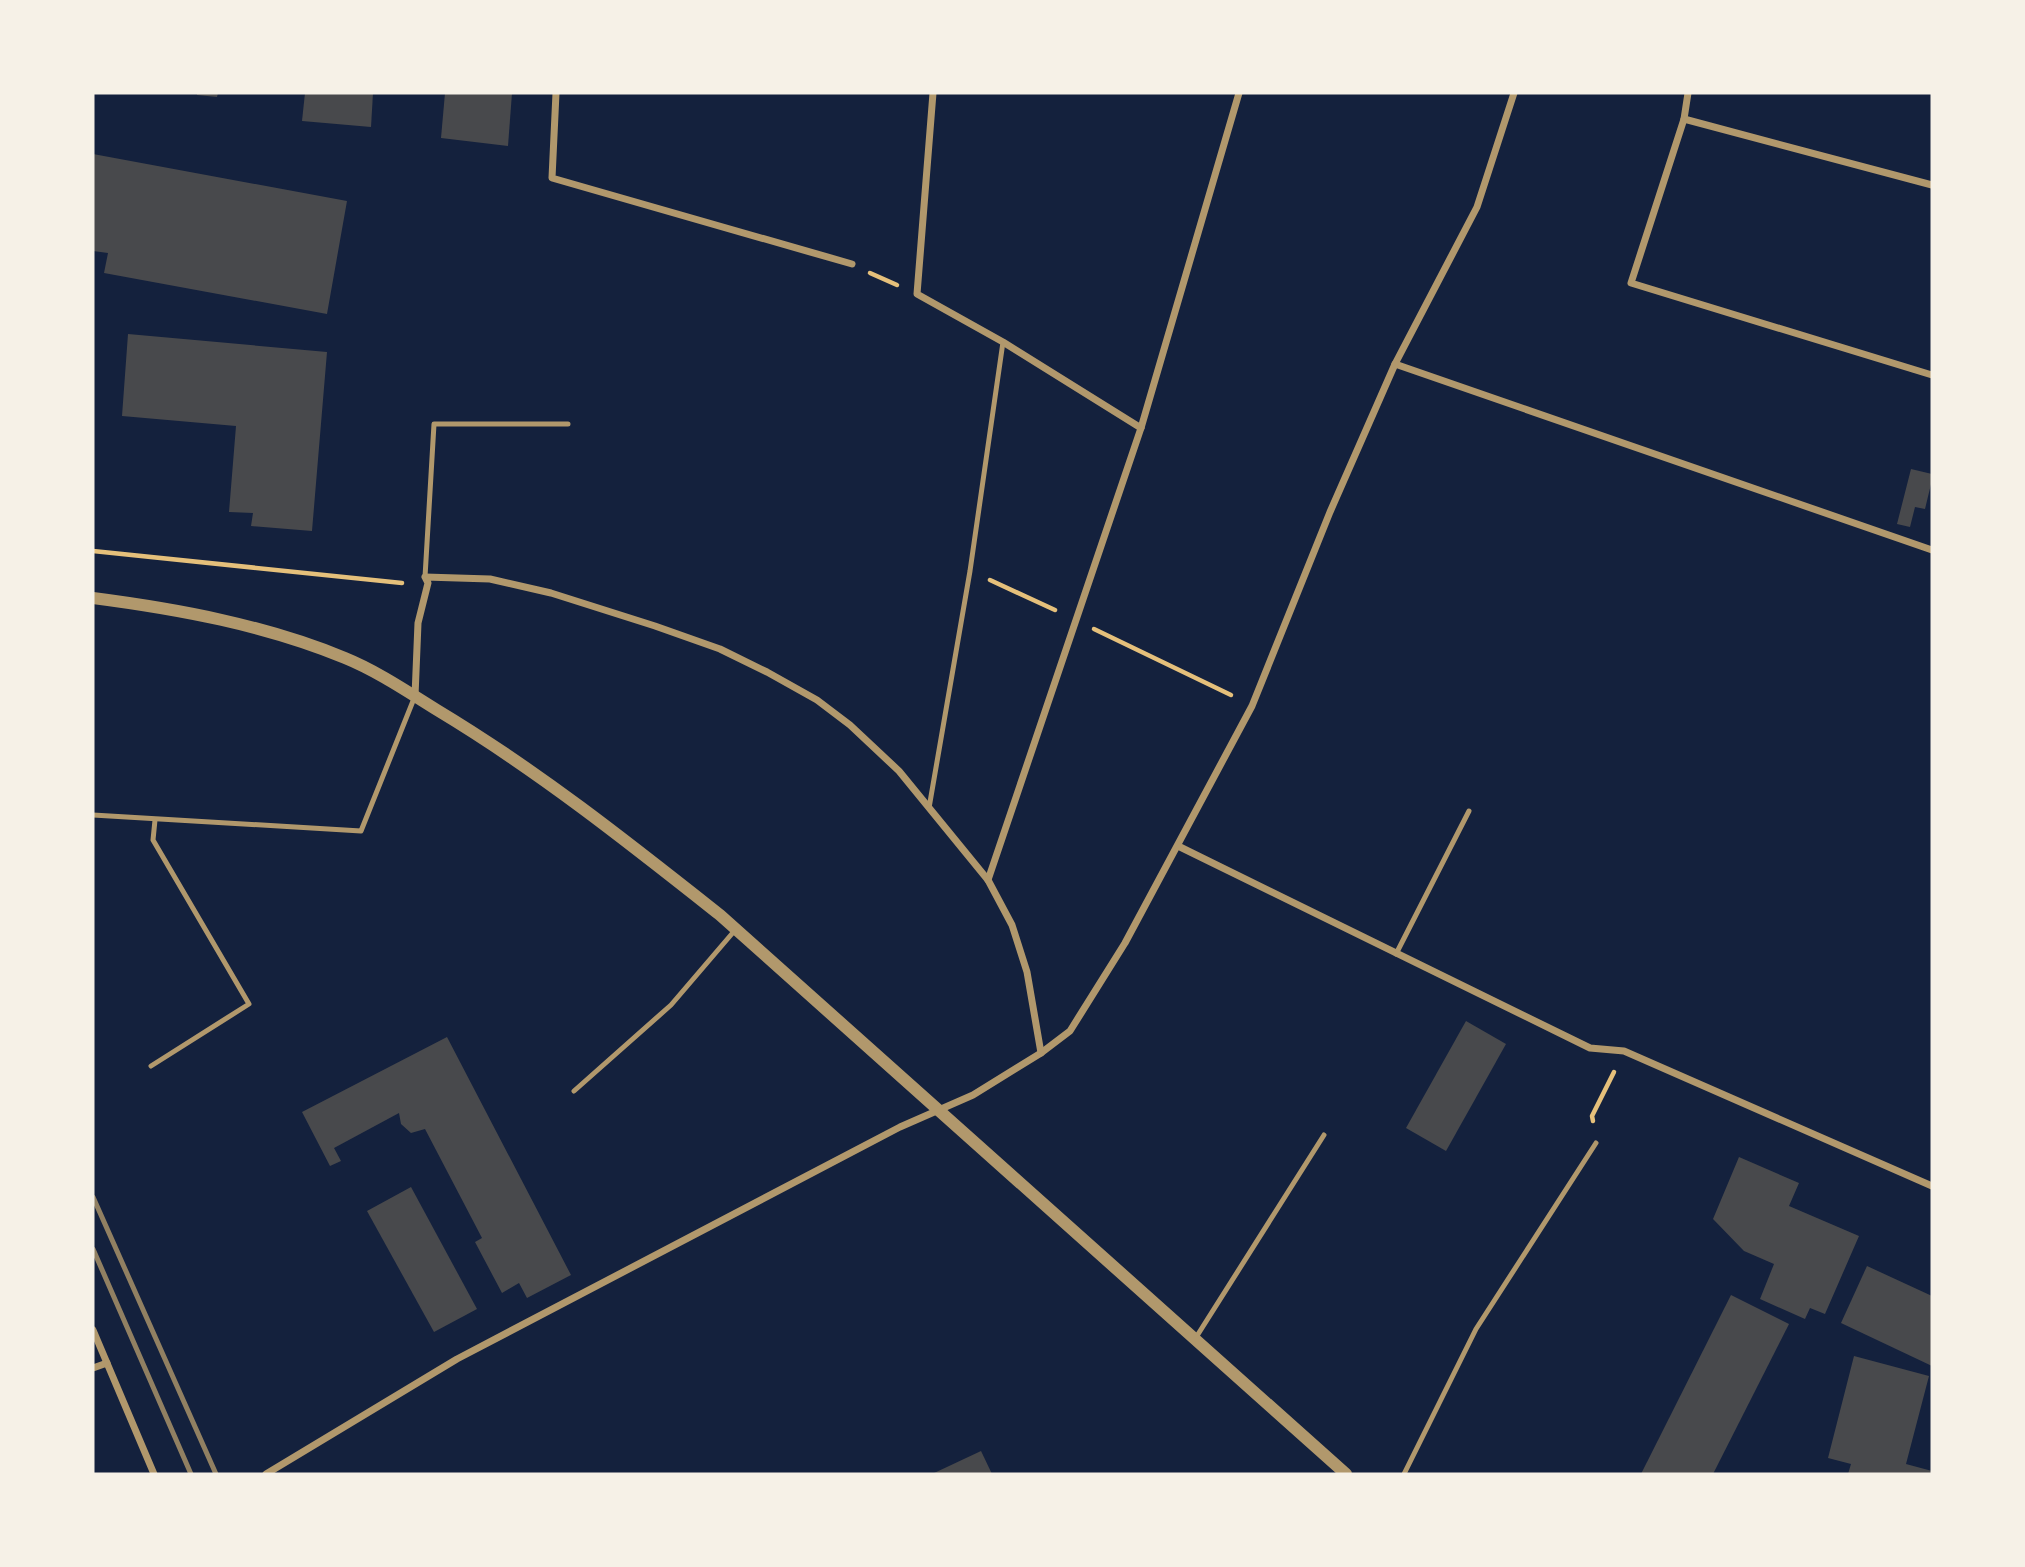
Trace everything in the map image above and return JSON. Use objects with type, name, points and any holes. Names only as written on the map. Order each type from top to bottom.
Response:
[{"type":"street","points":[[556,93],[552,178],[852,264]]},
{"type":"street","points":[[933,93],[917,294],[1003,342],[1141,428]]},
{"type":"street","points":[[988,880],[1141,428],[1239,93]]},
{"type":"street","points":[[266,1474],[457,1359],[900,1126],[973,1095],[1041,1053],[1070,1031],[1125,943],[1252,706],[1330,512],[1395,364],[1477,207],[1514,93]]},
{"type":"street","points":[[1688,93],[1684,119],[1631,283],[1932,375]]},
{"type":"street","points":[[1684,119],[1932,185]]},
{"type":"street","points":[[1395,364],[1932,550]]},
{"type":"street","points":[[415,696],[418,623],[426,580],[490,579],[551,593],[720,649],[817,700],[850,724],[899,771],[988,880],[1012,925],[1027,972],[1041,1053]]},
{"type":"street","points":[[93,598],[209,617],[286,638],[346,659],[481,736],[620,836],[736,929],[1346,1474]]},
{"type":"street","points":[[1178,846],[1590,1048],[1624,1051],[1932,1186]]},
{"type":"street","points":[[93,1330],[154,1474]]},
{"type":"street","points":[[93,1368],[107,1363]]},
{"type":"lane","points":[[929,808],[970,571],[1003,342]]},
{"type":"lane","points":[[426,580],[434,424],[568,424]]},
{"type":"lane","points":[[93,815],[361,831],[415,696]]},
{"type":"lane","points":[[1396,954],[1469,811]]},
{"type":"lane","points":[[151,1066],[248,1003],[153,840],[155,820]]},
{"type":"lane","points":[[574,1091],[671,1004],[736,929]]},
{"type":"lane","points":[[1195,1339],[1324,1135]]},
{"type":"lane","points":[[1404,1474],[1476,1329],[1595,1143]]},
{"type":"path","points":[[852,264],[917,294]]},
{"type":"path","points":[[93,551],[410,584],[426,580]]},
{"type":"path","points":[[970,571],[1252,706]]},
{"type":"path","points":[[1595,1143],[1592,1116],[1624,1051]]},
{"type":"building","points":[[197,93],[218,93],[217,97]]},
{"type":"building","points":[[305,93],[373,93],[371,127],[302,121]]},
{"type":"building","points":[[445,93],[512,93],[508,146],[441,138]]},
{"type":"building","points":[[93,154],[347,201],[327,314],[104,273],[108,253],[93,251]]},
{"type":"building","points":[[128,334],[327,352],[312,531],[251,526],[253,513],[229,512],[236,426],[122,416]]},
{"type":"building","points":[[1911,469],[1932,474],[1932,480],[1925,509],[1915,507],[1910,527],[1897,524]]},
{"type":"building","points":[[1466,1021],[1506,1044],[1446,1151],[1406,1128]]},
{"type":"building","points":[[447,1037],[571,1275],[527,1298],[519,1283],[502,1293],[475,1242],[482,1238],[425,1129],[411,1133],[401,1124],[399,1113],[334,1148],[341,1161],[330,1166],[302,1112]]},
{"type":"building","points":[[1739,1157],[1799,1183],[1789,1206],[1859,1236],[1825,1314],[1810,1308],[1805,1319],[1760,1299],[1774,1264],[1744,1251],[1713,1219]]},
{"type":"building","points":[[411,1187],[477,1309],[434,1332],[367,1211]]},
{"type":"building","points":[[1867,1266],[1932,1296],[1932,1366],[1841,1323]]},
{"type":"building","points":[[1731,1295],[1789,1324],[1713,1474],[1641,1474]]},
{"type":"building","points":[[1854,1356],[1929,1376],[1906,1464],[1932,1471],[1932,1474],[1848,1474],[1851,1464],[1828,1458]]},
{"type":"building","points":[[981,1451],[992,1474],[932,1474]]},
{"type":"railway","points":[[93,1197],[216,1474]]},
{"type":"railway","points":[[93,1249],[191,1474]]}]
